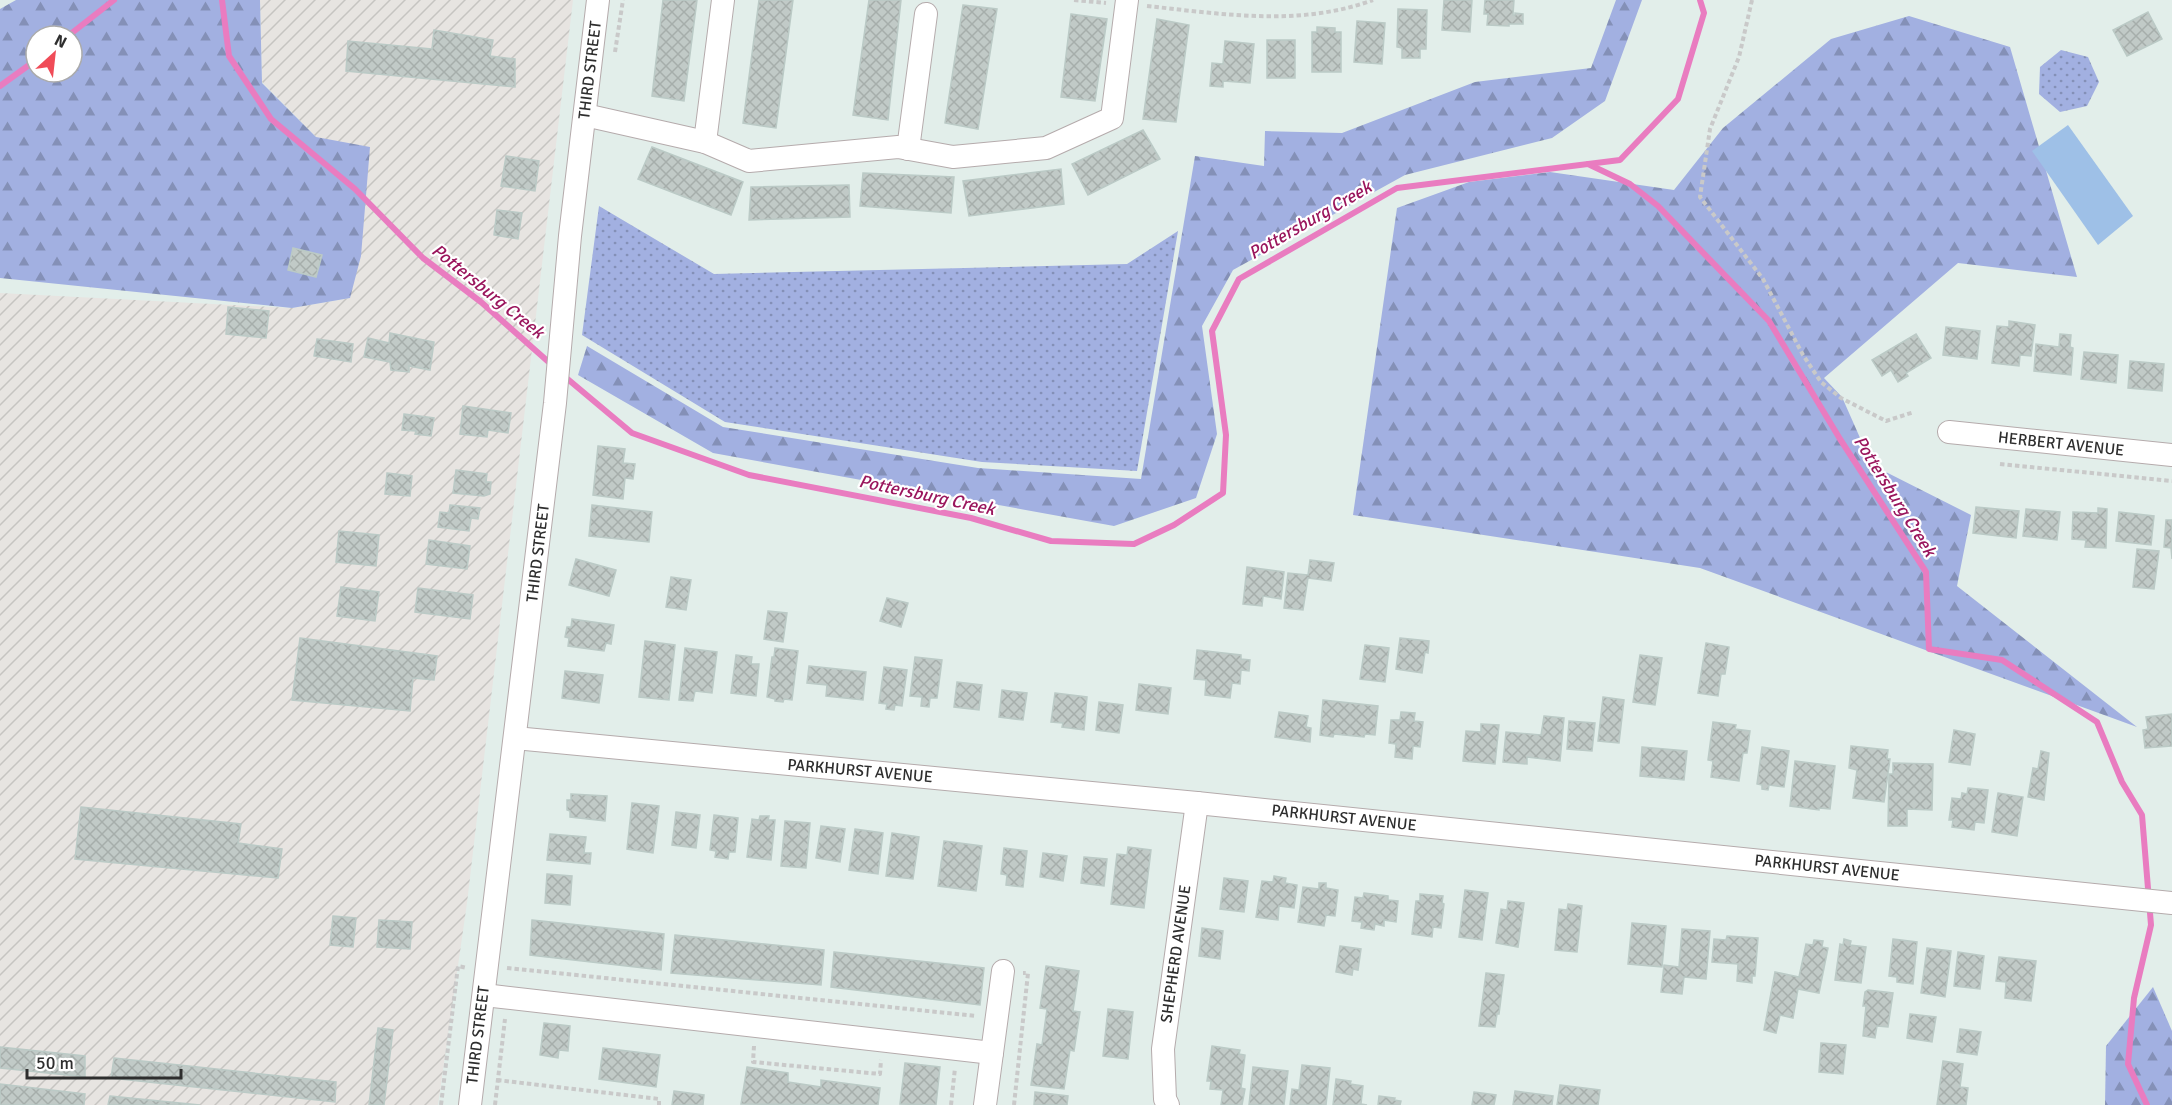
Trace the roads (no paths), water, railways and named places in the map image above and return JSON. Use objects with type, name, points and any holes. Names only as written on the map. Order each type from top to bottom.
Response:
[{"type":"street","name":"THIRD STREET","points":[[470,1105],[555,403],[598,0]]},
{"type":"street","points":[[705,142],[723,0]]},
{"type":"street","points":[[585,115],[705,142],[749,161],[898,147],[953,157],[1046,147],[1112,118],[1126,3]]},
{"type":"street","points":[[908,149],[926,14]]},
{"type":"street","name":"HERBERT AVENUE","points":[[1949,432],[2172,455]]},
{"type":"street","name":"PARKHURST AVENUE","points":[[515,738],[1197,803],[2172,903]]},
{"type":"street","name":"SHEPHERD AVENUE","points":[[1168,1105],[1165,1099],[1163,1049],[1197,803]]},
{"type":"street","points":[[985,1105],[1003,971]]},
{"type":"street","points":[[484,995],[992,1053]]},
{"type":"waterway","name":"Pottersburg Creek","points":[[83,24],[114,0]]},
{"type":"waterway","name":"Pottersburg Creek","points":[[222,0],[229,56],[271,119],[355,189],[423,258],[481,302],[552,365]]},
{"type":"waterway","name":"Pottersburg Creek","points":[[564,376],[632,433],[749,475],[971,518],[1051,541],[1134,544],[1174,525],[1223,493],[1226,435],[1212,331],[1239,279],[1397,188],[1620,160],[1678,99],[1704,13],[1700,0]]},
{"type":"waterway","name":"Pottersburg Creek","points":[[0,86],[24,69]]},
{"type":"waterway","name":"Pottersburg Creek","points":[[1588,164],[1630,184],[1658,206],[1769,321],[1840,439],[1926,572],[1929,649],[2002,660],[2097,722],[2122,782],[2142,815],[2151,925],[2134,998],[2128,1064],[2147,1105]]}]
